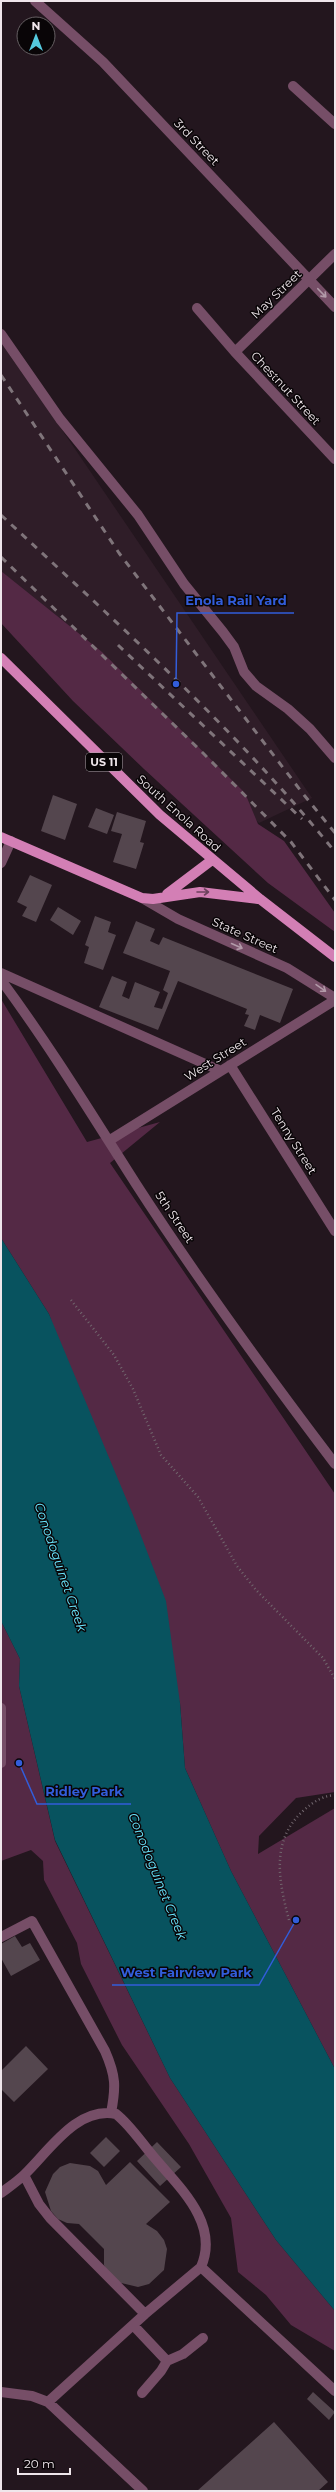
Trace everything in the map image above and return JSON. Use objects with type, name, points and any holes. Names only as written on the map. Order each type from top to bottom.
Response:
[{"type":"main road","name":"South Enola Road","points":[[1,658],[108,766],[212,860],[335,957]]},
{"type":"main road","name":"State Street","points":[[1,836],[142,898],[153,898],[185,892],[219,892],[260,899]]},
{"type":"main road","points":[[164,896],[212,860]]},
{"type":"street","name":"3rd Street","points":[[35,1],[102,62],[335,307]]},
{"type":"street","points":[[293,86],[335,124]]},
{"type":"street","name":"May Street","points":[[235,352],[335,254]]},
{"type":"street","name":"Chestnut Street","points":[[197,308],[235,352],[335,459]]},
{"type":"street","points":[[1,334],[60,419],[138,515],[184,584],[234,647],[244,672],[256,686],[288,709],[310,729],[335,758]]},
{"type":"street","points":[[1,863],[11,841]]},
{"type":"street","name":"State Street","points":[[142,898],[178,919],[287,968],[335,999]]},
{"type":"street","points":[[1,973],[221,1071]]},
{"type":"street","name":"5th Street","points":[[1,980],[28,1016],[110,1140],[136,1184],[225,1313],[335,1464]]},
{"type":"street","name":"West Street","points":[[110,1140],[335,999]]},
{"type":"street","name":"Tenny Street","points":[[230,1065],[335,1231]]},
{"type":"street","points":[[1,1708],[1,1763]]},
{"type":"street","points":[[1,1937],[32,1921],[80,2005],[114,2072],[116,2089],[111,2113]]},
{"type":"street","points":[[1,2193],[24,2175],[68,2129],[89,2116],[111,2113],[121,2118],[191,2200],[202,2221],[206,2239],[205,2257],[201,2267],[145,2314],[48,2402]]},
{"type":"street","points":[[24,2175],[39,2204],[50,2218],[145,2314]]},
{"type":"street","points":[[201,2267],[335,2391]]},
{"type":"street","points":[[133,2325],[167,2361]]},
{"type":"street","points":[[142,2393],[161,2372],[167,2361],[183,2354],[203,2338]]},
{"type":"street","points":[[1,2392],[32,2396],[48,2402],[143,2491]]},
{"type":"path","points":[[71,1300],[114,1355],[133,1389],[161,1455],[198,1497],[237,1566],[256,1590],[323,1658],[335,1679]]},
{"type":"path","points":[[288,1920],[278,1871],[284,1833],[299,1814],[312,1803],[326,1796],[335,1795]]},
{"type":"shaded area","points":[[1,340],[312,798],[259,823],[1,571]]},
{"type":"shaded area","points":[[1,571],[102,652],[245,793],[258,824],[284,841],[335,913],[335,932],[268,883],[144,769],[73,701],[1,623]]},
{"type":"shaded area","points":[[1,999],[87,1142],[160,1122],[110,1163],[335,1494],[335,1792],[296,1798],[259,1836],[258,1854],[335,1808],[335,2069],[231,1871],[185,1768],[180,1703],[49,1314],[1,1238]]},
{"type":"shaded area","points":[[1,1621],[20,1659],[19,1686],[55,1841],[170,2078],[276,2240],[335,2311],[335,2351],[291,2325],[266,2295],[238,2272],[231,2218],[189,2144],[122,2045],[81,1964],[77,1943],[44,1880],[43,1861],[31,1850],[1,1861]]},
{"type":"water","name":"Conodoguinet Creek","points":[[1,1238],[49,1314],[133,1515],[166,1601],[180,1703],[185,1768],[231,1871],[335,2069],[335,2311],[276,2240],[170,2078],[55,1840],[19,1686],[20,1659],[1,1621]]},
{"type":"building","points":[[53,795],[77,804],[65,840],[41,831]]},
{"type":"building","points":[[96,808],[114,815],[107,834],[88,827]]},
{"type":"building","points":[[117,812],[146,821],[140,842],[144,843],[136,869],[113,862],[122,834],[111,831]]},
{"type":"building","points":[[30,875],[52,885],[36,922],[22,916],[27,907],[17,902]]},
{"type":"building","points":[[58,907],[81,921],[73,935],[50,920]]},
{"type":"building","points":[[95,916],[111,922],[108,932],[116,935],[103,970],[84,963],[89,947],[85,945]]},
{"type":"building","points":[[136,921],[155,929],[150,941],[159,945],[163,937],[293,989],[280,1023],[260,1015],[255,1030],[244,1026],[249,1015],[245,1014],[247,1009],[178,981],[158,1030],[99,1007],[112,976],[127,982],[122,996],[129,999],[135,982],[160,992],[154,1007],[162,1009],[168,993],[163,990],[170,971],[123,953]]},
{"type":"building","points":[[15,1936],[22,1947],[30,1943],[40,1960],[11,1976],[1,1958],[1,1944]]},
{"type":"building","points":[[26,2046],[48,2069],[14,2102],[1,2089],[1,2071]]},
{"type":"building","points":[[106,2137],[120,2151],[104,2167],[90,2153]]},
{"type":"building","points":[[157,2142],[181,2167],[160,2186],[137,2161]]},
{"type":"building","points":[[130,2162],[170,2202],[146,2224],[157,2231],[164,2240],[167,2249],[164,2270],[149,2284],[138,2287],[117,2282],[109,2275],[104,2265],[104,2249],[79,2224],[67,2223],[58,2219],[51,2211],[45,2192],[53,2174],[60,2167],[70,2163],[90,2166],[98,2171],[106,2185]]},
{"type":"building","points":[[313,2392],[335,2412],[329,2420],[307,2399]]},
{"type":"building","points":[[274,2422],[328,2482],[318,2491],[197,2491]]},
{"type":"railway","points":[[1,375],[119,553],[304,795],[335,833]]},
{"type":"railway","points":[[1,515],[131,636],[217,720],[258,763],[335,852]]},
{"type":"railway","points":[[1,557],[204,754],[291,842],[335,900]]},
{"type":"railway","points":[[118,645],[302,819]]},
{"type":"place","name":"Enola Rail Yard","points":[[176,684]]},
{"type":"place","name":"Ridley Park","points":[[19,1763]]},
{"type":"place","name":"West Fairview Park","points":[[296,1920]]}]
